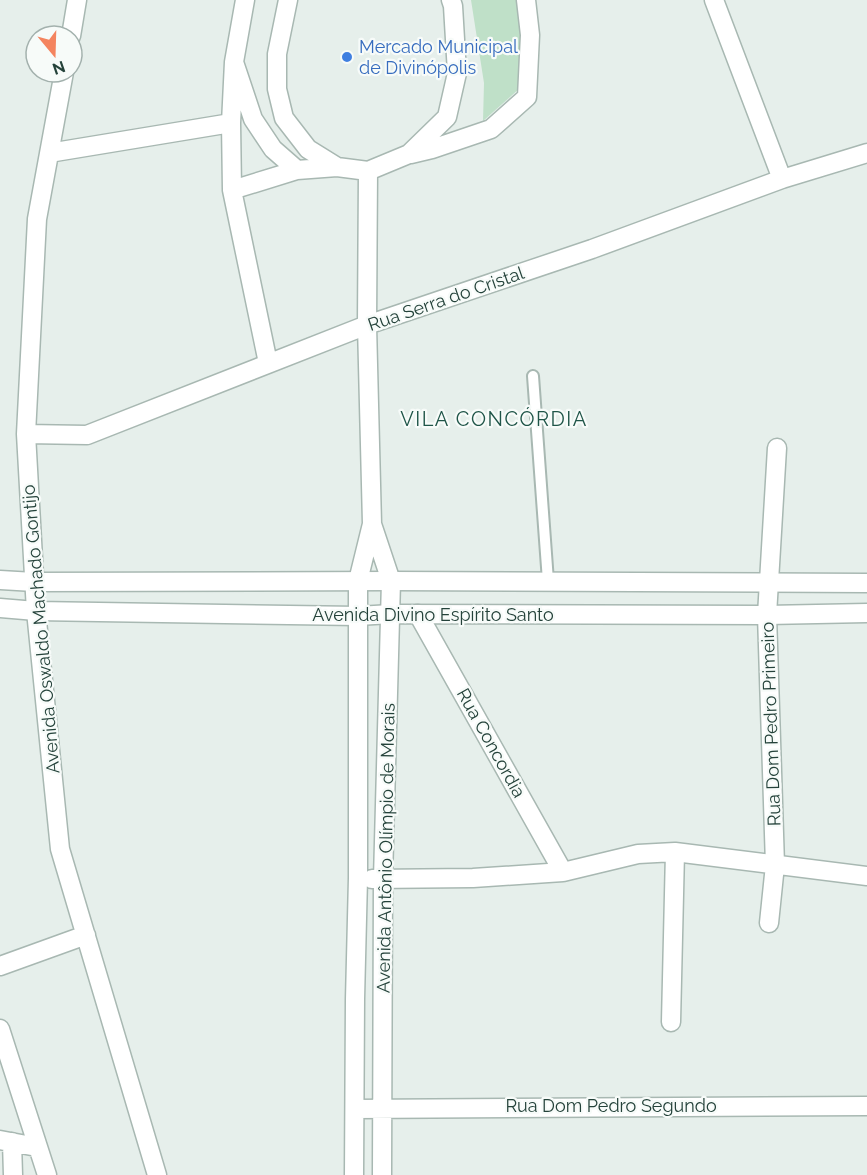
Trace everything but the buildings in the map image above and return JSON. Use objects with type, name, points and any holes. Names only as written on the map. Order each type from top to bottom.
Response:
[{"type":"street","points":[[73,24],[77,0]]},
{"type":"street","points":[[244,0],[234,62],[231,123],[232,190],[268,363]]},
{"type":"street","points":[[288,0],[278,54],[276,89],[284,118],[308,149],[337,167]]},
{"type":"street","points":[[409,154],[447,117],[457,73],[451,0]]},
{"type":"street","points":[[232,190],[297,170],[337,167],[368,171],[409,154],[432,149],[491,129],[527,97],[530,35],[526,0]]},
{"type":"street","points":[[714,0],[782,179]]},
{"type":"street","points":[[234,62],[253,119],[273,149],[297,170]]},
{"type":"street","name":"Avenida Oswaldo Machado Gontijo","points":[[62,84],[37,219],[26,434],[36,611],[60,849],[157,1175]]},
{"type":"street","points":[[49,153],[231,123]]},
{"type":"street","name":"Rua Serra do Cristal","points":[[26,434],[87,435],[367,325],[592,249],[782,179],[867,153]]},
{"type":"street","name":"Avenida Antônio Olímpio de Morais","points":[[354,1175],[358,879],[358,581],[372,524],[367,325],[368,171]]},
{"type":"street","name":"Rua Dom Pedro Primeiro","points":[[769,923],[775,865],[767,615],[777,448]]},
{"type":"street","name":"Avenida Antônio Olímpio de Morais","points":[[372,524],[391,581],[383,879],[382,1175]]},
{"type":"street","name":"Avenida Divino Espírito Santo","points":[[0,580],[34,582],[867,583]]},
{"type":"street","name":"Avenida Divino Espírito Santo","points":[[0,608],[36,611],[358,616],[391,614],[867,613]]},
{"type":"street","name":"Rua Concordia","points":[[418,614],[563,872]]},
{"type":"street","points":[[358,879],[473,878],[563,872],[638,854],[675,852],[867,876]]},
{"type":"street","points":[[671,1022],[675,852]]},
{"type":"street","points":[[0,966],[86,935]]},
{"type":"street","points":[[0,1029],[36,1147],[47,1175]]},
{"type":"street","name":"Rua Dom Pedro Segundo","points":[[355,1109],[867,1106]]},
{"type":"street","points":[[12,1175],[6,1141],[36,1147]]},
{"type":"lane","points":[[533,376],[548,581]]},
{"type":"green space","points":[[471,0],[519,0],[523,32],[520,88],[483,121],[484,83]]},
{"type":"place","name":"Mercado Municipal de Divinópolis","points":[[347,57]]},
{"type":"district","name":"VILA CONCÓRDIA","points":[[494,419]]}]
